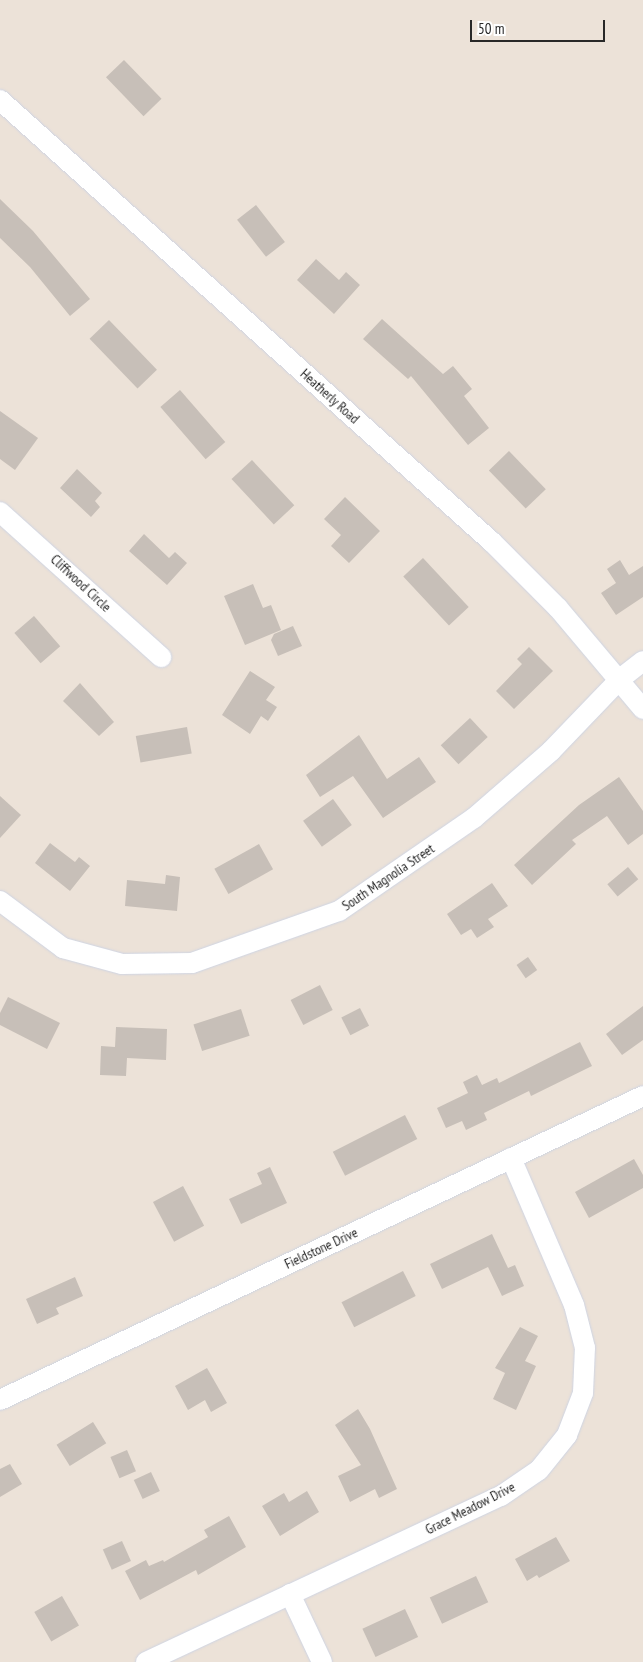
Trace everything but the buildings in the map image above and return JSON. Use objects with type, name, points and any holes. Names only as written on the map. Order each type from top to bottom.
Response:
[{"type":"street","name":"Heatherly Road","points":[[0,100],[492,542],[558,608],[620,679],[643,709]]},
{"type":"street","name":"Cliffwood Circle","points":[[0,512],[161,657]]},
{"type":"street","name":"South Magnolia Street","points":[[0,901],[63,948],[122,964],[192,963],[339,911],[474,818],[551,751],[620,679],[643,661]]},
{"type":"street","name":"Fieldstone Drive","points":[[0,1400],[643,1096]]},
{"type":"street","name":"Grace Meadow Drive","points":[[146,1662],[501,1496],[539,1470],[567,1435],[583,1393],[586,1348],[574,1305],[511,1158]]},
{"type":"street","points":[[290,1594],[322,1662]]}]
